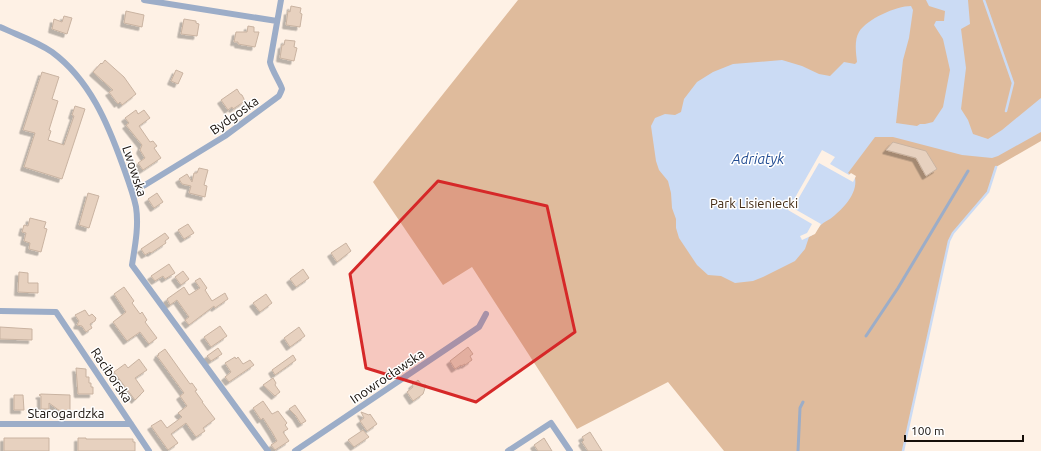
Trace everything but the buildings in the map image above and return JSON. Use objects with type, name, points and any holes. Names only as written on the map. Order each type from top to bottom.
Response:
[{"type":"street","points":[[144,0],[277,21]]},
{"type":"street","name":"Bydgoska","points":[[132,191],[145,185],[225,136],[279,96],[282,89],[281,85],[271,69],[270,62],[281,0]]},
{"type":"street","name":"Lwowska","points":[[0,27],[40,45],[52,53],[73,71],[88,89],[106,120],[132,191],[136,208],[137,228],[132,264],[268,451]]},
{"type":"street","name":"Raciborska","points":[[0,311],[56,312],[149,451]]},
{"type":"street","name":"Inowrocławska","points":[[295,451],[479,327],[486,314]]},
{"type":"street","points":[[508,451],[551,423],[570,451]]},
{"type":"street","name":"Starogardzka","points":[[0,424],[131,424]]},
{"type":"lane","points":[[866,336],[922,250],[968,171]]},
{"type":"lane","points":[[798,451],[800,408],[803,402]]},
{"type":"lane","points":[[799,443],[802,437]]},
{"type":"highlighted area","points":[[438,181],[547,206],[575,332],[476,402],[366,368],[350,274]]},
{"type":"green space","name":"Park Lisieniecki","points":[[518,0],[1041,0],[1041,141],[996,167],[988,192],[953,233],[949,241],[903,451],[724,451],[668,382],[577,429],[472,267],[443,285],[373,182]]},
{"type":"water","name":"Adriatyk","points":[[926,0],[968,0],[970,24],[961,29],[966,68],[961,109],[968,120],[973,134],[988,139],[1002,130],[1041,98],[1041,132],[992,158],[962,155],[893,137],[875,137],[848,173],[855,178],[852,196],[839,211],[823,223],[814,234],[809,237],[805,249],[795,261],[753,281],[735,283],[721,276],[708,275],[697,265],[679,238],[668,181],[659,170],[656,161],[651,126],[655,118],[665,114],[675,115],[681,112],[684,99],[697,82],[713,72],[733,64],[782,60],[802,66],[819,74],[830,76],[844,62],[855,64],[857,62],[857,35],[868,22],[882,14],[898,8],[911,6],[913,10],[909,38],[903,60],[896,123],[917,126],[920,124],[933,122],[943,107],[950,70],[943,39],[934,25],[936,21],[944,21],[945,11],[929,6]]},
{"type":"pier","points":[[822,150],[835,157],[830,164],[849,175],[851,173],[856,176],[853,182],[819,163],[793,208],[821,224],[815,234],[802,240],[800,236],[807,233],[812,224],[788,210]]},
{"type":"waterway","points":[[984,0],[1013,83],[1006,111]]},
{"type":"waterway","points":[[903,451],[949,241],[953,233],[988,192],[996,167]]}]
